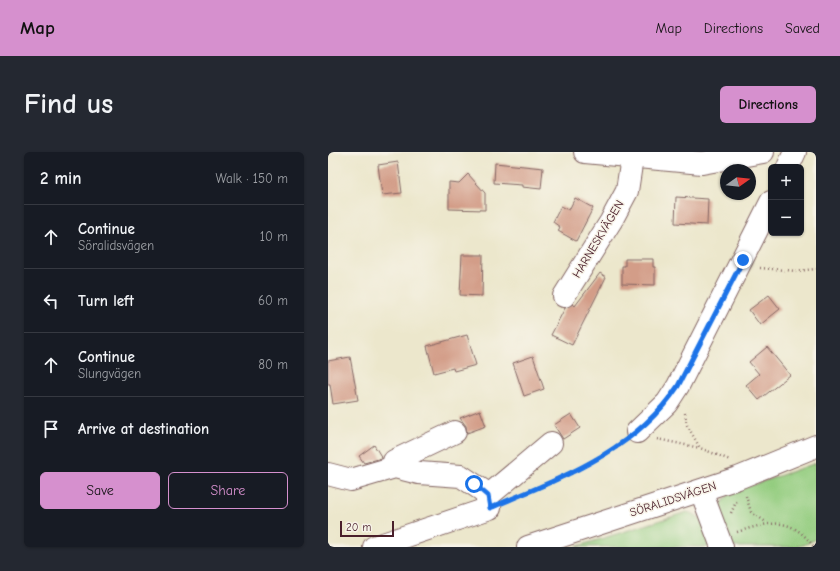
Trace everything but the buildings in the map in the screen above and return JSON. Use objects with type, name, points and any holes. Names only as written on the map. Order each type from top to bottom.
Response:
[{"type":"street","points":[[585,152],[702,163],[763,152]]},
{"type":"street","points":[[789,164],[795,152]]},
{"type":"street","name":"HARNESKVÄGEN","points":[[564,296],[611,221],[627,191],[623,155]]},
{"type":"street","points":[[637,432],[667,403],[678,386],[768,208]]},
{"type":"street","points":[[394,467],[394,461],[455,432]]},
{"type":"street","points":[[374,547],[489,502],[551,443]]},
{"type":"street","name":"SÖRALIDSVÄGEN","points":[[528,547],[701,490],[741,483],[816,446]]},
{"type":"street","points":[[328,474],[351,480],[394,467],[419,473],[460,476],[474,484],[489,502]]},
{"type":"street","points":[[701,490],[721,542]]},
{"type":"path","points":[[743,260],[760,268],[797,271],[816,269]]},
{"type":"path","points":[[678,386],[681,391],[688,425],[700,448]]},
{"type":"path","points":[[489,502],[574,472],[620,446],[637,432],[642,436],[700,448],[731,461],[741,483],[751,512],[767,523]]},
{"type":"path","points":[[721,542],[741,483]]},
{"type":"path","points":[[721,542],[767,523],[787,525],[805,535],[814,547]]},
{"type":"green space","points":[[816,463],[816,539],[804,545],[794,547],[731,547],[715,511],[730,493]]},
{"type":"green space","points":[[687,512],[694,514],[703,521],[706,525],[714,547],[575,547]]},
{"type":"route","points":[[474,484],[488,496],[490,508],[574,472],[620,446],[637,432],[667,403],[678,386],[743,260]]}]
